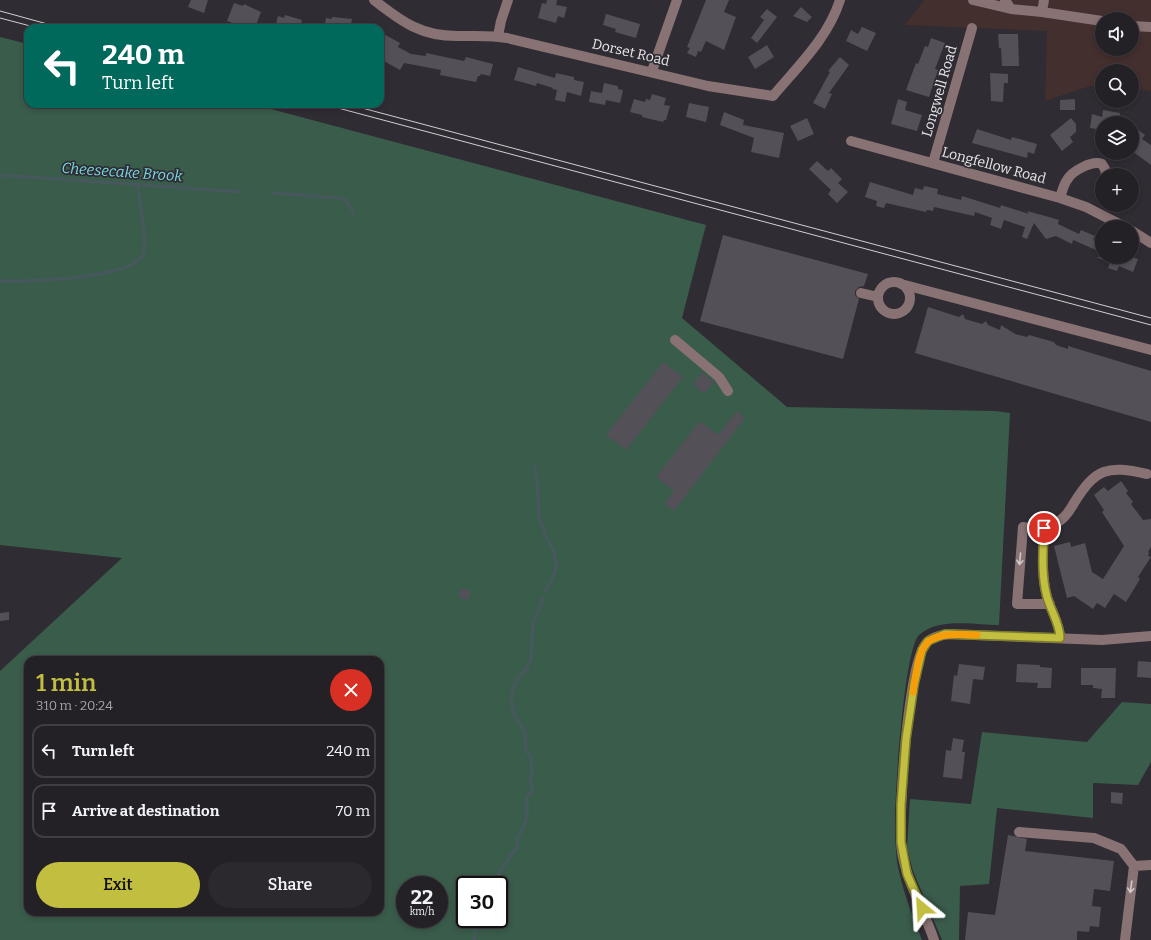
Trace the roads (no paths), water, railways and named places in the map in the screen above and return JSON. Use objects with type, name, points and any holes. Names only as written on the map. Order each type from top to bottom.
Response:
[{"type":"street","name":"Dorset Road","points":[[374,0],[400,20],[424,32],[451,36],[498,36],[652,71],[708,86],[773,96],[824,35],[840,0]]},
{"type":"street","points":[[498,36],[508,0]]},
{"type":"street","points":[[652,71],[677,0]]},
{"type":"street","points":[[973,0],[1008,4],[1042,12],[1095,19]]},
{"type":"street","points":[[1042,12],[1044,0]]},
{"type":"street","points":[[1139,26],[1151,27]]},
{"type":"street","name":"Longwell Road","points":[[933,163],[972,28]]},
{"type":"street","name":"Longfellow Road","points":[[850,141],[1095,208]]},
{"type":"street","points":[[1060,198],[1069,177],[1090,164],[1102,164],[1104,168]]},
{"type":"street","name":"Longfellow Road","points":[[1106,212],[1116,220]]},
{"type":"street","points":[[1139,235],[1151,243]]},
{"type":"street","points":[[901,284],[908,289],[910,297],[909,305],[903,312],[894,314],[886,312],[880,306],[878,297],[881,289],[892,282],[901,284],[1151,350]]},
{"type":"street","points":[[860,293],[878,297]]},
{"type":"street","points":[[675,340],[719,377],[728,391]]},
{"type":"street","points":[[1050,604],[1016,604],[1023,527],[1044,528],[1054,524],[1066,516],[1088,482],[1100,474],[1118,468],[1147,474]]},
{"type":"street","points":[[1044,528],[1043,572],[1050,604],[1058,626],[1060,638]]},
{"type":"street","points":[[934,940],[907,874],[900,835],[908,724],[922,650],[928,641],[933,638],[949,634],[1113,640],[1151,636]]},
{"type":"street","points":[[1019,832],[1094,838],[1121,849],[1134,866],[1125,940]]},
{"type":"street","points":[[1134,866],[1151,865]]},
{"type":"waterway","name":"Cheesecake Brook","points":[[0,175],[242,192]]},
{"type":"waterway","points":[[0,281],[31,281],[100,274],[120,269],[135,262],[143,254],[144,248],[144,231],[138,185]]},
{"type":"waterway","name":"Cheesecake Brook","points":[[272,193],[340,198],[346,200],[354,213]]},
{"type":"waterway","name":"Cheesecake Brook","points":[[534,466],[537,480],[539,517],[547,539],[554,552],[557,565],[551,582],[545,591]]},
{"type":"waterway","name":"Cheesecake Brook","points":[[498,876],[517,848],[517,839],[523,829],[527,816],[527,797],[532,791],[530,777],[532,771],[531,759],[526,750],[525,732],[515,716],[511,701],[512,692],[518,677],[527,668],[531,659],[533,624],[543,598]]},
{"type":"waterway","name":"Cheesecake Brook","points":[[474,940],[476,928]]},
{"type":"tram line","points":[[0,11],[47,24]]},
{"type":"tram line","points":[[0,18],[24,24]]},
{"type":"tram line","points":[[338,108],[1151,325]]},
{"type":"tram line","points":[[362,108],[1151,318]]}]
